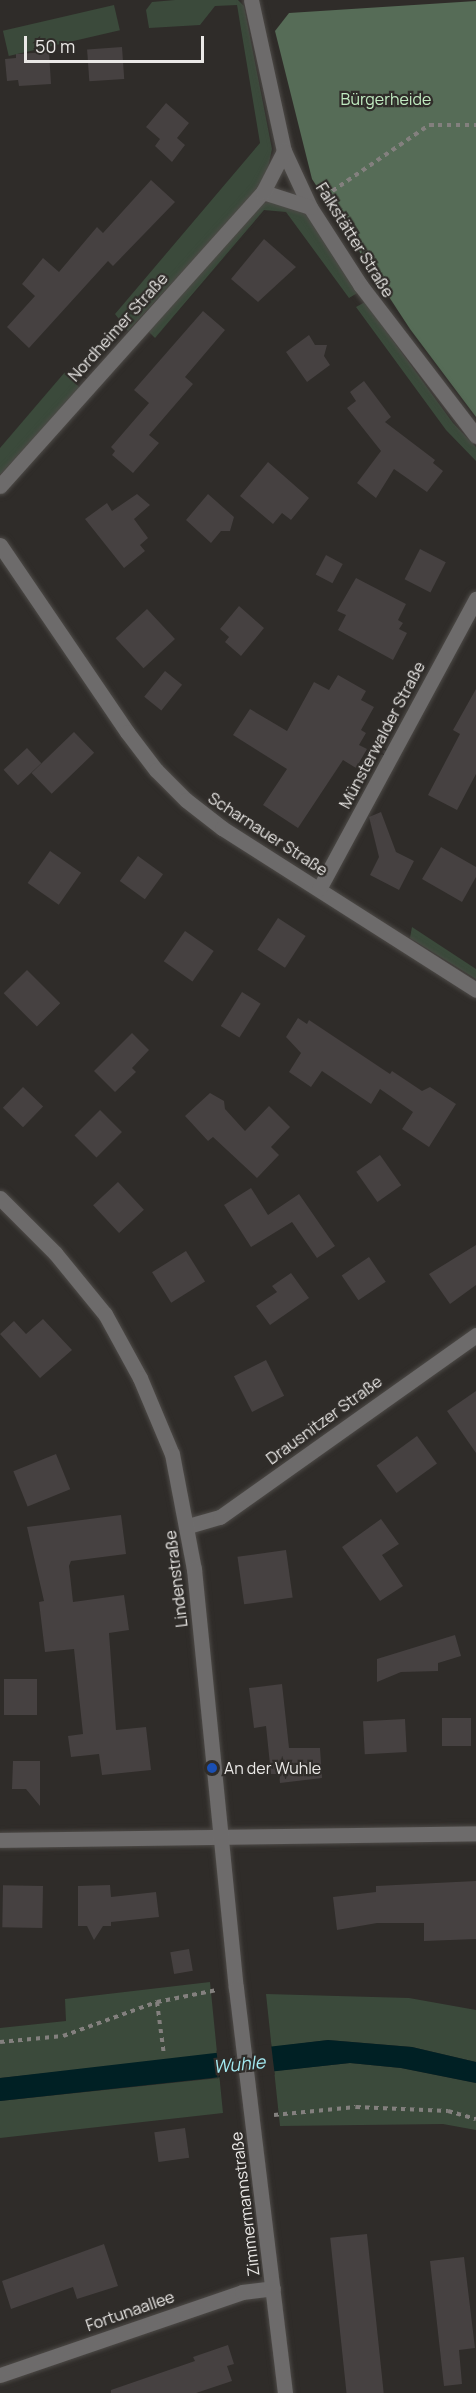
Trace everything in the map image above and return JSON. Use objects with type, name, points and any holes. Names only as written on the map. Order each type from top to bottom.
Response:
[{"type":"street","name":"Falkstätter Straße","points":[[251,0],[284,151],[310,207],[361,286],[476,436]]},
{"type":"street","name":"Nordheimer Straße","points":[[0,486],[263,192],[284,151]]},
{"type":"street","points":[[263,192],[310,207]]},
{"type":"street","name":"Scharnauer Straße","points":[[0,545],[156,770],[222,828],[476,990]]},
{"type":"street","name":"Münsterwalder Straße","points":[[319,889],[476,598]]},
{"type":"street","name":"Lindenstraße","points":[[0,1198],[55,1253],[105,1314],[140,1378],[172,1454],[188,1526],[239,2011]]},
{"type":"street","name":"Drausnitzer Straße","points":[[188,1526],[220,1517],[476,1335]]},
{"type":"street","points":[[0,1840],[476,1833]]},
{"type":"street","name":"Zimmermannstraße","points":[[239,2011],[285,2393]]},
{"type":"street","name":"Fortunaallee","points":[[0,2374],[242,2292],[273,2288]]},
{"type":"path","points":[[310,207],[429,125],[476,125]]},
{"type":"path","points":[[0,2042],[63,2036],[157,2002],[218,1990]]},
{"type":"path","points":[[157,2002],[164,2055]]},
{"type":"path","points":[[274,2115],[356,2107],[448,2111],[476,2119]]},
{"type":"green space","points":[[238,0],[244,6],[272,149],[265,182],[128,331],[115,314],[260,143],[237,5],[215,6],[200,25],[149,28],[146,10],[152,2]]},
{"type":"green space","name":"Bürgerheide","points":[[476,1],[476,417],[410,329],[312,179],[275,31],[289,13]]},
{"type":"green space","points":[[114,5],[120,30],[9,56],[3,31]]},
{"type":"green space","points":[[271,201],[307,213],[359,292],[349,298],[286,212],[264,210],[155,338],[147,330],[261,204]]},
{"type":"green space","points":[[365,302],[453,423],[476,447],[476,461],[446,430],[356,307]]},
{"type":"green space","points":[[65,372],[80,388],[0,475],[0,448]]},
{"type":"green space","points":[[412,927],[476,969],[476,979],[410,938]]},
{"type":"green space","points":[[210,1982],[223,2113],[0,2138],[0,2101],[219,2078],[77,2070],[0,2078],[0,2028],[66,2021],[65,1999]]},
{"type":"green space","points":[[266,1994],[409,1998],[476,2010],[476,2062],[412,2047],[328,2040],[273,2047],[275,2071],[350,2063],[401,2068],[476,2083],[476,2130],[443,2124],[280,2126]]},
{"type":"water","name":"Wuhle","points":[[328,2040],[412,2047],[476,2062],[476,2083],[401,2068],[350,2063],[0,2101],[0,2078]]},
{"type":"pier","points":[[271,2044],[275,2075],[220,2081],[216,2051]]},
{"type":"building","points":[[122,47],[124,79],[89,81],[87,49]]},
{"type":"building","points":[[49,52],[51,84],[19,86],[18,80],[7,81],[5,59],[16,58],[16,54]]},
{"type":"building","points":[[166,103],[189,123],[177,138],[185,145],[172,162],[155,146],[160,139],[146,127]]},
{"type":"building","points":[[151,180],[175,202],[113,266],[108,261],[29,348],[7,327],[35,296],[22,284],[43,258],[59,272],[97,227],[103,233]]},
{"type":"building","points":[[264,239],[296,267],[258,302],[231,279]]},
{"type":"building","points":[[203,311],[225,330],[185,377],[193,384],[149,435],[159,443],[133,473],[112,455],[115,451],[111,447],[149,403],[134,390]]},
{"type":"building","points":[[309,335],[315,345],[327,345],[324,356],[330,365],[307,382],[286,352]]},
{"type":"building","points":[[364,381],[391,417],[385,422],[435,460],[433,463],[443,471],[427,492],[394,469],[376,498],[357,483],[381,451],[347,408],[356,401],[350,392]]},
{"type":"building","points":[[268,462],[309,498],[291,520],[282,513],[273,524],[240,496]]},
{"type":"building","points":[[137,494],[150,505],[134,519],[148,538],[140,545],[145,551],[124,568],[85,519],[107,503],[112,511]]},
{"type":"building","points":[[208,494],[234,517],[230,531],[221,531],[211,543],[186,520]]},
{"type":"building","points":[[420,549],[446,562],[430,592],[405,579]]},
{"type":"building","points":[[326,555],[343,564],[332,583],[316,574]]},
{"type":"building","points":[[356,578],[406,604],[398,620],[403,623],[399,629],[407,633],[393,660],[338,630],[346,615],[337,611]]},
{"type":"building","points":[[239,606],[264,628],[241,656],[225,642],[229,637],[220,629]]},
{"type":"building","points":[[147,609],[175,639],[144,668],[116,638]]},
{"type":"building","points":[[165,671],[182,685],[161,710],[144,697]]},
{"type":"building","points":[[338,675],[366,691],[361,700],[374,707],[361,730],[366,733],[359,745],[367,749],[356,768],[343,760],[298,828],[263,805],[287,769],[233,735],[250,709],[287,731],[314,682],[329,690]]},
{"type":"building","points":[[476,689],[476,774],[457,810],[428,795],[460,734],[453,730]]},
{"type":"building","points":[[74,732],[94,753],[52,794],[32,773]]},
{"type":"building","points":[[27,748],[41,763],[18,785],[4,770]]},
{"type":"building","points":[[381,812],[396,852],[414,861],[399,890],[370,875],[379,857],[369,817]]},
{"type":"building","points":[[441,847],[476,867],[476,877],[462,902],[422,879]]},
{"type":"building","points":[[50,851],[81,873],[59,905],[28,883]]},
{"type":"building","points":[[138,856],[163,874],[145,899],[120,881]]},
{"type":"building","points":[[278,918],[306,936],[285,968],[257,950]]},
{"type":"building","points":[[185,931],[214,951],[192,981],[164,961]]},
{"type":"building","points":[[27,970],[60,1003],[37,1027],[4,993]]},
{"type":"building","points":[[242,992],[261,1004],[239,1038],[221,1026]]},
{"type":"building","points":[[298,1018],[307,1024],[309,1020],[390,1074],[392,1071],[422,1091],[430,1087],[456,1104],[429,1147],[402,1129],[413,1112],[380,1089],[371,1104],[322,1071],[311,1087],[289,1072],[301,1053],[286,1037]]},
{"type":"building","points":[[132,1033],[149,1050],[132,1068],[136,1072],[115,1092],[94,1071]]},
{"type":"building","points":[[23,1087],[43,1106],[23,1127],[3,1108]]},
{"type":"building","points":[[210,1093],[224,1101],[225,1109],[245,1131],[269,1106],[290,1127],[271,1147],[279,1155],[257,1178],[213,1137],[208,1141],[185,1116]]},
{"type":"building","points":[[100,1110],[122,1132],[96,1157],[75,1135]]},
{"type":"building","points":[[380,1155],[401,1185],[377,1202],[356,1172]]},
{"type":"building","points":[[118,1182],[144,1210],[119,1233],[93,1205]]},
{"type":"building","points":[[251,1188],[268,1215],[299,1194],[335,1246],[317,1258],[292,1222],[251,1247],[224,1205]]},
{"type":"building","points":[[476,1245],[476,1285],[450,1304],[429,1274]]},
{"type":"building","points":[[186,1251],[205,1282],[171,1303],[152,1272]]},
{"type":"building","points":[[369,1257],[386,1282],[358,1300],[342,1275]]},
{"type":"building","points":[[291,1273],[309,1298],[270,1325],[256,1306],[277,1292],[272,1286]]},
{"type":"building","points":[[43,1319],[72,1350],[40,1378],[0,1334],[14,1321],[26,1334]]},
{"type":"building","points":[[266,1360],[284,1396],[252,1412],[234,1376]]},
{"type":"building","points":[[476,1391],[476,1453],[447,1411]]},
{"type":"building","points":[[417,1436],[437,1464],[397,1493],[377,1465]]},
{"type":"building","points":[[56,1454],[70,1489],[28,1506],[13,1471]]},
{"type":"building","points":[[121,1515],[126,1554],[71,1561],[69,1566],[73,1602],[124,1595],[129,1630],[109,1633],[116,1730],[146,1727],[151,1770],[102,1775],[99,1754],[71,1757],[68,1736],[83,1734],[74,1649],[45,1652],[39,1602],[44,1601],[27,1527]]},
{"type":"building","points":[[381,1519],[399,1544],[382,1555],[403,1586],[380,1601],[342,1547]]},
{"type":"building","points":[[286,1550],[293,1598],[244,1604],[237,1557]]},
{"type":"building","points":[[455,1635],[461,1656],[438,1663],[438,1671],[401,1672],[377,1682],[377,1659]]},
{"type":"building","points":[[4,1679],[37,1679],[37,1715],[4,1715]]},
{"type":"building","points":[[282,1684],[289,1748],[320,1748],[322,1778],[280,1783],[279,1774],[271,1774],[266,1726],[254,1728],[249,1688]]},
{"type":"building","points":[[442,1718],[471,1718],[471,1746],[442,1746]]},
{"type":"building","points":[[405,1719],[407,1752],[365,1754],[363,1721]]},
{"type":"building","points":[[13,1761],[40,1761],[40,1806],[26,1789],[12,1789]]},
{"type":"building","points":[[476,1881],[476,1939],[424,1941],[424,1923],[377,1923],[337,1930],[333,1897],[376,1892],[376,1886]]},
{"type":"building","points":[[3,1885],[43,1886],[42,1928],[2,1927]]},
{"type":"building","points":[[110,1885],[111,1897],[156,1892],[159,1917],[111,1922],[111,1926],[103,1926],[94,1940],[87,1926],[78,1926],[78,1886]]},
{"type":"building","points":[[189,1949],[193,1971],[174,1974],[170,1952]]},
{"type":"building","points":[[185,2128],[189,2158],[158,2162],[154,2132]]},
{"type":"building","points":[[367,2234],[384,2393],[347,2393],[330,2238]]},
{"type":"building","points":[[104,2244],[118,2286],[77,2299],[73,2287],[11,2309],[2,2281]]},
{"type":"building","points":[[464,2257],[475,2348],[459,2350],[462,2384],[444,2386],[430,2261]]},
{"type":"building","points":[[228,2345],[234,2364],[227,2366],[232,2381],[196,2393],[111,2393],[111,2390],[195,2361],[193,2357]]},
{"type":"place","name":"An der Wuhle","points":[[212,1768]]}]
